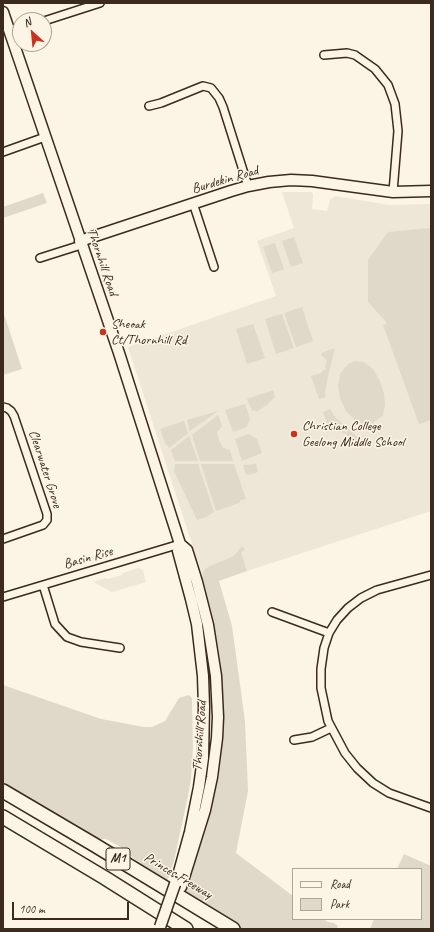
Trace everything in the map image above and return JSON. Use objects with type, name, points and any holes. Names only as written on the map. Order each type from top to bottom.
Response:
[{"type":"highway","name":"Princes Freeway","points":[[3,791],[99,847],[233,929]]},
{"type":"highway","name":"M1","points":[[3,817],[106,878],[186,929]]},
{"type":"street","points":[[52,18],[100,3]]},
{"type":"street","name":"Thornhill Road","points":[[3,12],[12,28]]},
{"type":"street","name":"Thornhill Road","points":[[20,52],[45,137],[119,353],[180,544],[178,551],[196,624],[203,676],[204,718],[199,787],[178,886],[162,928]]},
{"type":"street","points":[[324,55],[347,53],[355,55],[375,69],[388,85],[395,104],[398,131],[393,192]]},
{"type":"street","points":[[149,106],[161,103],[203,86],[211,88],[219,98],[223,107],[248,186]]},
{"type":"street","points":[[3,152],[45,137]]},
{"type":"street","name":"Burdekin Road","points":[[81,243],[193,203],[248,186],[269,182],[291,180],[312,181],[393,192],[431,191]]},
{"type":"street","points":[[193,203],[214,267]]},
{"type":"street","points":[[40,258],[81,243]]},
{"type":"street","name":"Clearwater Grove","points":[[3,407],[11,411],[14,416],[47,514],[47,520],[43,525],[3,539]]},
{"type":"street","name":"Basin Rise","points":[[3,597],[180,544]]},
{"type":"street","points":[[431,575],[377,590],[348,608],[337,620],[329,633],[321,669],[321,682],[325,706],[331,728],[345,753],[373,783],[389,793],[431,808]]},
{"type":"street","points":[[43,584],[55,624],[64,634],[80,642],[120,648]]},
{"type":"street","points":[[272,612],[329,633]]},
{"type":"street","points":[[294,740],[312,737],[331,728]]},
{"type":"shaded area","name":"Christian College Geelong Middle School","points":[[282,192],[312,192],[312,209],[327,211],[330,200],[335,196],[389,205],[431,204],[431,511],[247,571],[244,561],[202,575],[128,347],[276,296],[257,241],[294,228]]},
{"type":"shaded area","points":[[138,568],[143,570],[146,582],[112,592],[93,582],[122,575],[123,573]]},
{"type":"green space","points":[[43,193],[47,203],[3,218],[3,207]]},
{"type":"green space","points":[[431,228],[431,420],[419,424],[383,325],[387,323],[368,302],[368,260],[388,232]]},
{"type":"green space","points":[[294,237],[303,263],[291,267],[282,241]]},
{"type":"green space","points":[[275,243],[284,269],[272,273],[263,247]]},
{"type":"green space","points":[[302,307],[313,341],[296,347],[284,313]]},
{"type":"green space","points":[[3,311],[22,369],[3,375]]},
{"type":"green space","points":[[282,314],[294,348],[276,354],[265,319]]},
{"type":"green space","points":[[253,324],[265,358],[247,364],[236,329]]},
{"type":"green space","points":[[335,348],[328,376],[325,393],[326,397],[319,399],[311,376],[321,373],[326,369],[325,366],[327,361],[321,353]]},
{"type":"green space","points":[[355,361],[364,362],[373,369],[380,381],[384,394],[385,405],[383,415],[373,423],[364,424],[356,421],[346,411],[340,398],[338,386],[340,374],[348,364]]},
{"type":"green space","points":[[273,390],[275,397],[267,405],[256,412],[255,410],[252,411],[247,399]]},
{"type":"green space","points":[[245,404],[250,418],[247,427],[233,432],[225,410]]},
{"type":"green space","points":[[330,409],[335,417],[363,442],[351,446],[350,444],[352,439],[351,437],[347,436],[346,433],[344,434],[335,429],[330,432],[323,412]]},
{"type":"green space","points":[[218,411],[190,431],[187,420]]},
{"type":"green space","points":[[218,415],[222,426],[217,432],[219,440],[223,448],[230,450],[233,461],[200,461],[192,435]]},
{"type":"green space","points":[[184,421],[188,433],[169,448],[165,443],[160,429]]},
{"type":"green space","points":[[249,434],[257,439],[262,453],[242,461],[235,439]]},
{"type":"green space","points":[[189,436],[198,461],[175,461],[171,450]]},
{"type":"green space","points":[[175,464],[198,464],[214,512],[197,520],[174,471]]},
{"type":"green space","points":[[201,464],[234,464],[246,499],[216,511]]},
{"type":"green space","points":[[256,464],[258,472],[249,475],[246,474],[244,465]]},
{"type":"green space","points":[[242,546],[245,550],[241,552],[247,571],[219,581],[232,626],[245,721],[248,791],[236,853],[292,895],[292,920],[325,920],[334,923],[339,929],[242,929],[185,894],[207,826],[219,768],[224,723],[221,665],[215,630],[202,577],[204,570],[208,567],[234,556]]},
{"type":"green space","points":[[3,685],[101,719],[144,727],[152,727],[165,721],[179,698],[189,695],[191,697],[193,748],[191,779],[174,861],[167,882],[133,858],[126,850],[106,839],[100,839],[3,782]]},
{"type":"green space","points":[[404,854],[431,866],[431,929],[370,929],[374,920],[422,920],[422,868],[397,868]]},
{"type":"place","name":"Sheoak Ct/Thornhill Rd","points":[[103,332]]},
{"type":"place","name":"Christian College Geelong Middle School","points":[[294,434]]}]
